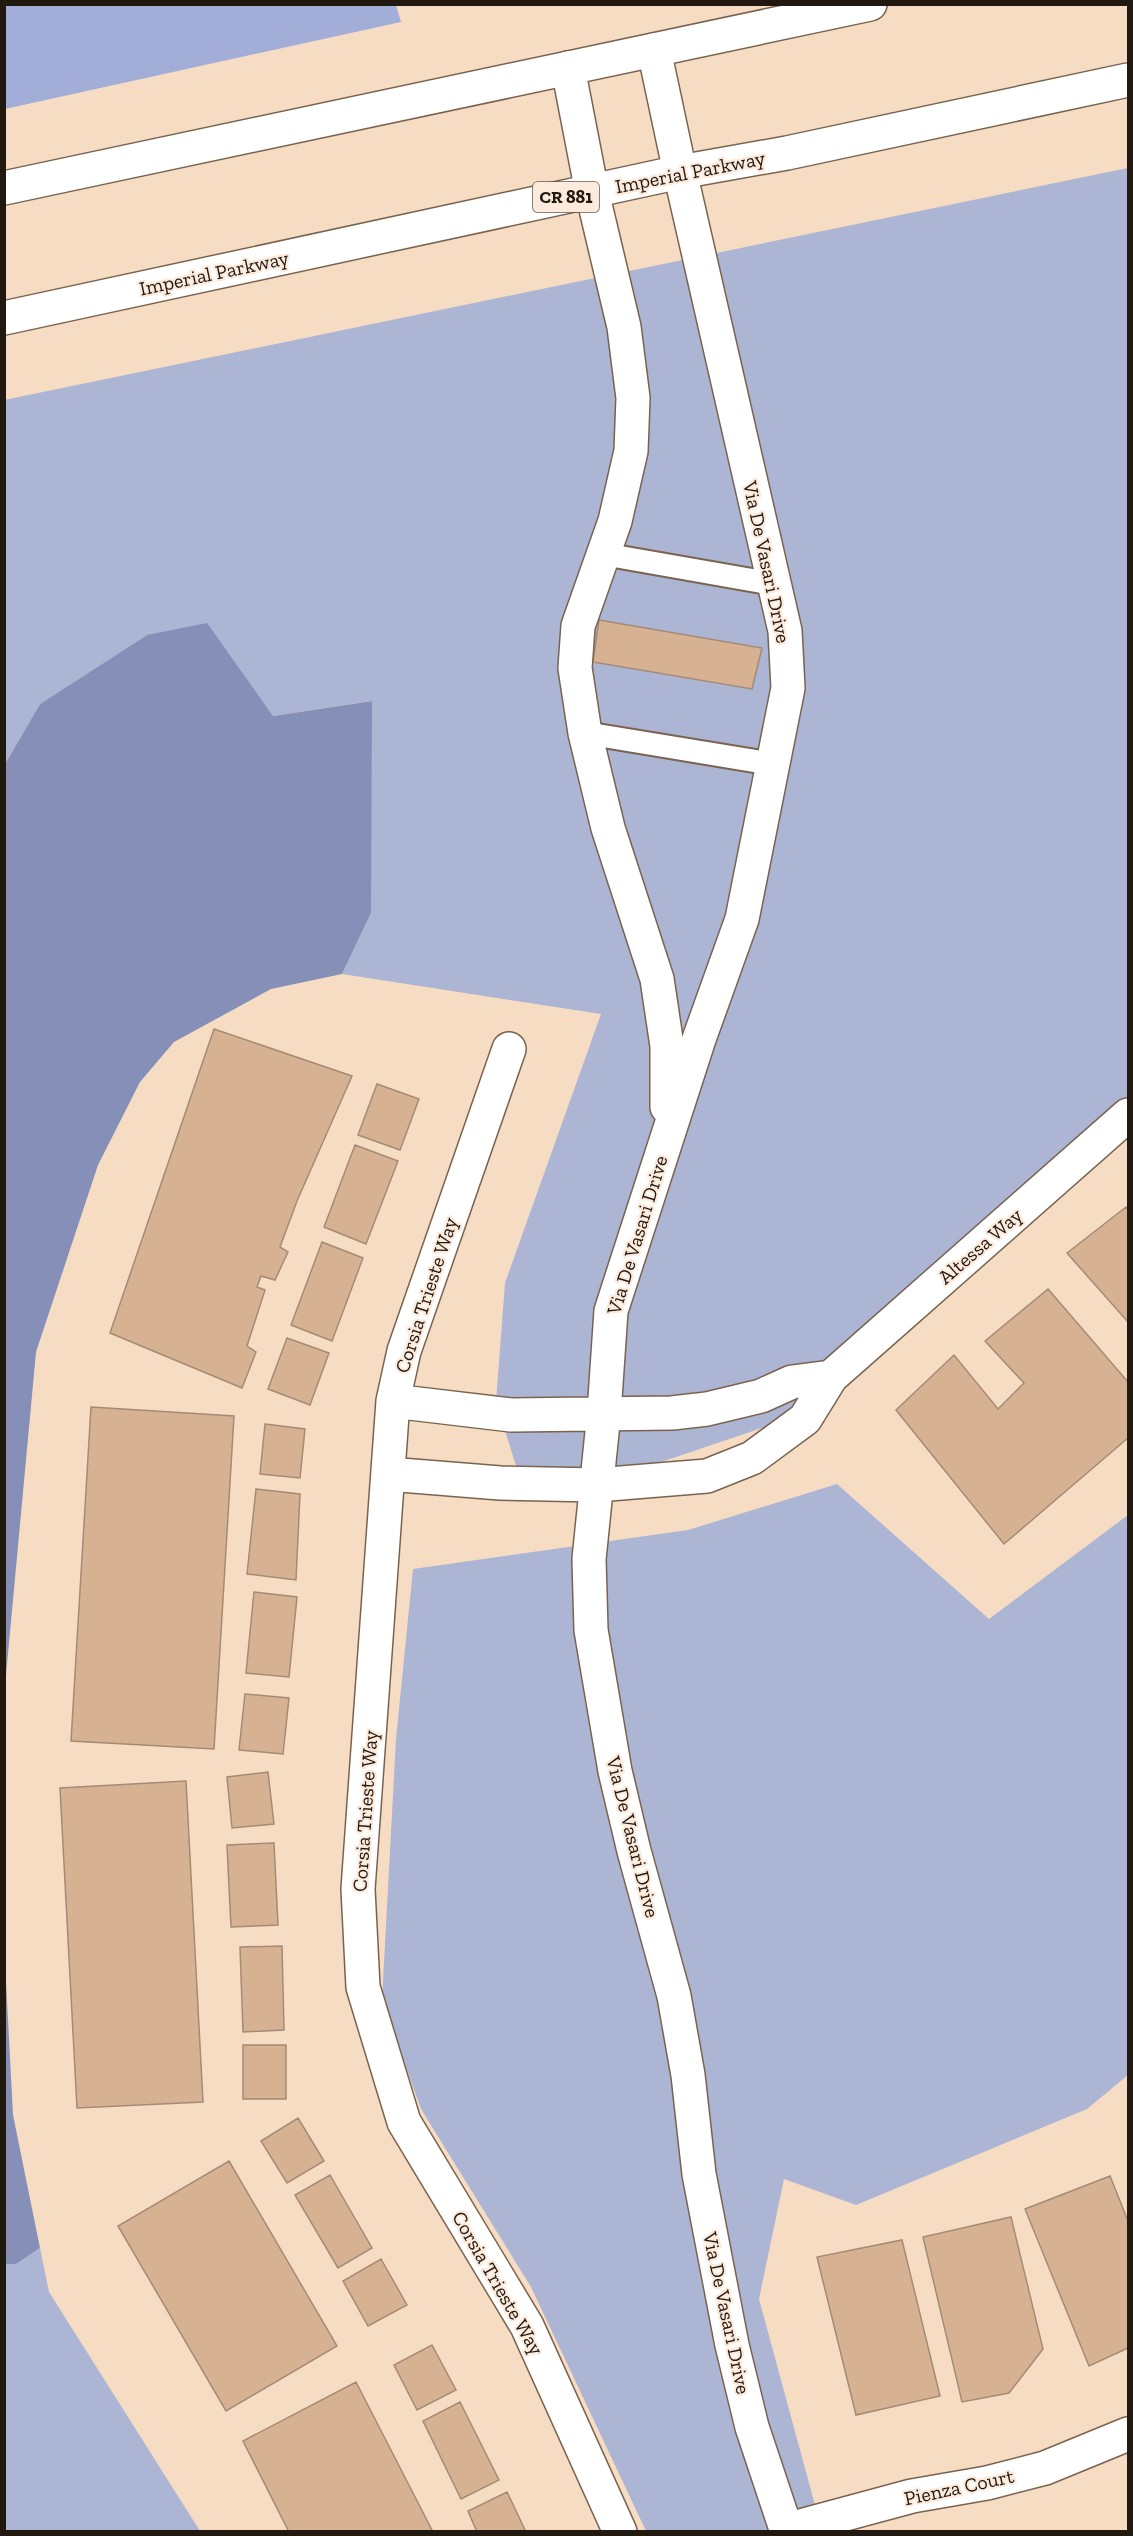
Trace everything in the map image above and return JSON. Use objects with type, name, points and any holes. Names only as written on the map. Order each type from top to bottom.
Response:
[{"type":"street","points":[[4,188],[870,4]]},
{"type":"street","name":"Via De Vasari Drive","points":[[654,50],[785,631],[788,688],[742,918],[611,1311],[604,1413],[589,1559],[591,1630],[615,1772],[674,1996],[688,2075],[699,2174],[732,2345],[752,2427],[787,2531]]},
{"type":"street","name":"Via De Vasari Drive","points":[[568,68],[592,192],[624,327],[633,398],[631,451],[615,521],[578,626],[575,668],[585,733],[608,828],[657,979],[667,1046],[667,1139]]},
{"type":"street","name":"Imperial Parkway","points":[[4,318],[680,172],[787,153],[1128,80]]},
{"type":"street","name":"Corsia Trieste Way","points":[[509,1049],[404,1351],[393,1401],[358,1888],[363,1987],[404,2122],[527,2326],[620,2532]]},
{"type":"street","name":"Altessa Way","points":[[388,1474],[500,1483],[597,1485],[707,1476],[752,1458],[805,1419],[831,1377],[1128,1115]]},
{"type":"street","points":[[393,1401],[511,1415],[672,1413],[707,1409],[760,1396],[792,1382],[831,1377]]},
{"type":"street","name":"Pienza Court","points":[[787,2531],[912,2496],[987,2483],[1045,2468],[1128,2434]]},
{"type":"lane","points":[[603,554],[774,584]]},
{"type":"lane","points":[[585,733],[773,764]]},
{"type":"shaded area","points":[[5,5],[396,5],[401,22],[5,109]]},
{"type":"shaded area","points":[[1128,168],[1128,1112],[791,1418],[611,1479],[518,1472],[496,1402],[505,1283],[601,1014],[342,974],[371,913],[371,701],[273,716],[242,674],[147,635],[40,704],[5,764],[4,400]]},
{"type":"shaded area","points":[[207,623],[273,716],[372,701],[371,913],[342,974],[271,989],[174,1042],[140,1082],[98,1165],[36,1352],[5,1686],[5,764],[40,704],[147,635]]},
{"type":"shaded area","points":[[837,1484],[989,1619],[1128,1515],[1128,2075],[1087,2109],[856,2205],[784,2179],[759,2299],[822,2531],[646,2531],[531,2287],[421,2109],[382,2000],[396,1739],[413,1569],[688,1530]]},
{"type":"shaded area","points":[[4,1943],[13,2115],[40,2248],[16,2264],[4,2264]]},
{"type":"shaded area","points":[[40,2248],[49,2292],[200,2531],[5,2532],[5,2264],[16,2264]]},
{"type":"building","points":[[599,620],[762,648],[752,689],[593,662]]},
{"type":"building","points":[[214,1029],[352,1076],[297,1201],[280,1247],[288,1252],[275,1280],[261,1276],[257,1287],[265,1290],[247,1346],[256,1352],[242,1388],[110,1333]]},
{"type":"building","points":[[377,1084],[419,1099],[400,1150],[358,1135]]},
{"type":"building","points":[[355,1145],[398,1161],[366,1244],[324,1227]]},
{"type":"building","points":[[1126,1207],[1128,1210],[1128,1322],[1067,1253]]},
{"type":"building","points":[[322,1242],[363,1258],[332,1341],[291,1325]]},
{"type":"building","points":[[1048,1289],[1128,1382],[1128,1438],[1004,1544],[896,1410],[954,1355],[998,1409],[1024,1383],[985,1341]]},
{"type":"building","points":[[287,1338],[329,1353],[310,1405],[268,1389]]},
{"type":"building","points":[[91,1407],[234,1416],[214,1749],[71,1741]]},
{"type":"building","points":[[265,1424],[305,1429],[300,1478],[260,1474]]},
{"type":"building","points":[[256,1489],[300,1494],[296,1580],[247,1574]]},
{"type":"building","points":[[254,1592],[297,1597],[289,1677],[246,1673]]},
{"type":"building","points":[[245,1694],[289,1698],[283,1754],[239,1750]]},
{"type":"building","points":[[268,1772],[274,1824],[232,1828],[227,1777]]},
{"type":"building","points":[[186,1781],[203,2102],[77,2108],[60,1788]]},
{"type":"building","points":[[274,1843],[278,1925],[231,1927],[227,1845]]},
{"type":"building","points":[[282,1946],[284,2030],[243,2032],[240,1947]]},
{"type":"building","points":[[243,2045],[286,2045],[286,2099],[243,2099]]},
{"type":"building","points":[[298,2118],[324,2161],[287,2183],[261,2141]]},
{"type":"building","points":[[229,2161],[337,2346],[226,2411],[118,2226]]},
{"type":"building","points":[[330,2175],[372,2248],[338,2268],[295,2195]]},
{"type":"building","points":[[1110,2176],[1128,2221],[1128,2348],[1089,2366],[1025,2209]]},
{"type":"building","points":[[1011,2217],[1043,2349],[1009,2393],[962,2402],[923,2237]]},
{"type":"building","points":[[902,2240],[940,2396],[856,2415],[817,2257]]},
{"type":"building","points":[[381,2259],[407,2305],[368,2326],[343,2281]]},
{"type":"building","points":[[432,2345],[456,2390],[417,2410],[394,2365]]},
{"type":"building","points":[[356,2382],[433,2532],[289,2532],[243,2441]]},
{"type":"building","points":[[460,2402],[499,2480],[461,2499],[423,2421]]},
{"type":"building","points":[[507,2492],[526,2532],[477,2532],[468,2511]]}]
